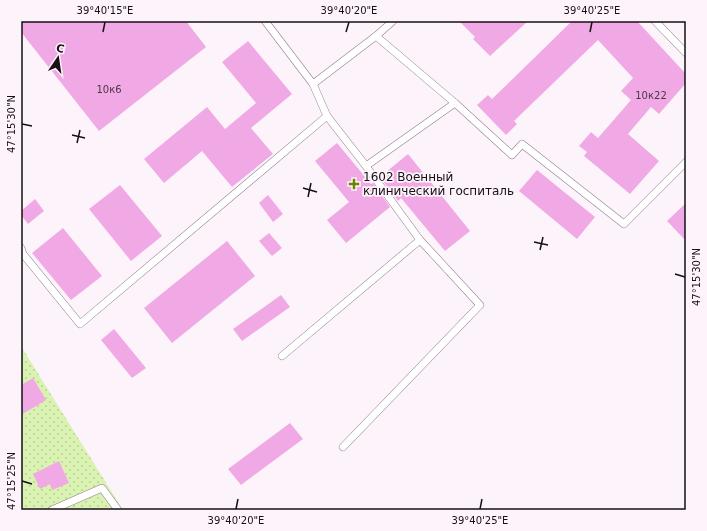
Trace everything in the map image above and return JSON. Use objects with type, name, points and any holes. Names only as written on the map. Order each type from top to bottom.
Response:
[{"type":"lane","points":[[265,21],[313,84],[327,116],[420,240],[480,305],[343,447]]},
{"type":"lane","points":[[313,84],[376,36],[393,21]]},
{"type":"lane","points":[[655,21],[686,53]]},
{"type":"lane","points":[[376,36],[455,103],[512,155],[522,144],[624,224],[686,162]]},
{"type":"lane","points":[[366,166],[455,103]]},
{"type":"lane","points":[[21,248],[23,254],[80,324],[327,116]]},
{"type":"lane","points":[[282,356],[420,240]]},
{"type":"lane","points":[[52,510],[102,488],[118,510]]},
{"type":"green space","points":[[21,346],[123,510],[21,510]]},
{"type":"building","points":[[21,21],[186,21],[206,47],[99,131],[21,32]]},
{"type":"building","points":[[459,21],[528,21],[490,56],[473,39],[475,37]]},
{"type":"building","points":[[572,21],[637,21],[686,74],[686,83],[659,114],[651,107],[628,134],[659,161],[630,194],[584,156],[587,152],[579,146],[591,132],[598,138],[631,100],[621,91],[633,78],[598,40],[514,121],[517,124],[506,135],[477,105],[488,95],[492,99]]},
{"type":"building","points":[[248,41],[292,94],[251,128],[273,154],[232,187],[202,151],[164,183],[144,159],[207,107],[225,129],[256,103],[222,62]]},
{"type":"building","points":[[337,143],[371,184],[373,183],[390,207],[346,243],[327,220],[349,202],[315,161]]},
{"type":"building","points":[[408,154],[470,231],[445,251],[401,198],[398,201],[380,177]]},
{"type":"building","points":[[537,170],[595,217],[577,239],[519,191]]},
{"type":"building","points":[[120,185],[162,236],[131,261],[89,209]]},
{"type":"building","points":[[268,195],[283,214],[273,222],[259,203]]},
{"type":"building","points":[[35,199],[44,211],[28,224],[21,215],[21,211]]},
{"type":"building","points":[[686,203],[686,241],[667,221]]},
{"type":"building","points":[[63,228],[102,276],[71,300],[32,253]]},
{"type":"building","points":[[269,233],[282,248],[272,256],[259,241]]},
{"type":"building","points":[[227,241],[255,276],[172,343],[144,308]]},
{"type":"building","points":[[281,295],[290,307],[242,341],[233,329]]},
{"type":"building","points":[[114,329],[146,368],[132,378],[101,340]]},
{"type":"building","points":[[33,378],[46,400],[21,415],[21,385]]},
{"type":"building","points":[[290,423],[303,439],[241,485],[228,469]]},
{"type":"building","points":[[59,461],[69,483],[52,490],[50,484],[40,489],[33,474]]},
{"type":"place","name":"1602 Военный клинический госпиталь","points":[[354,184]]}]
